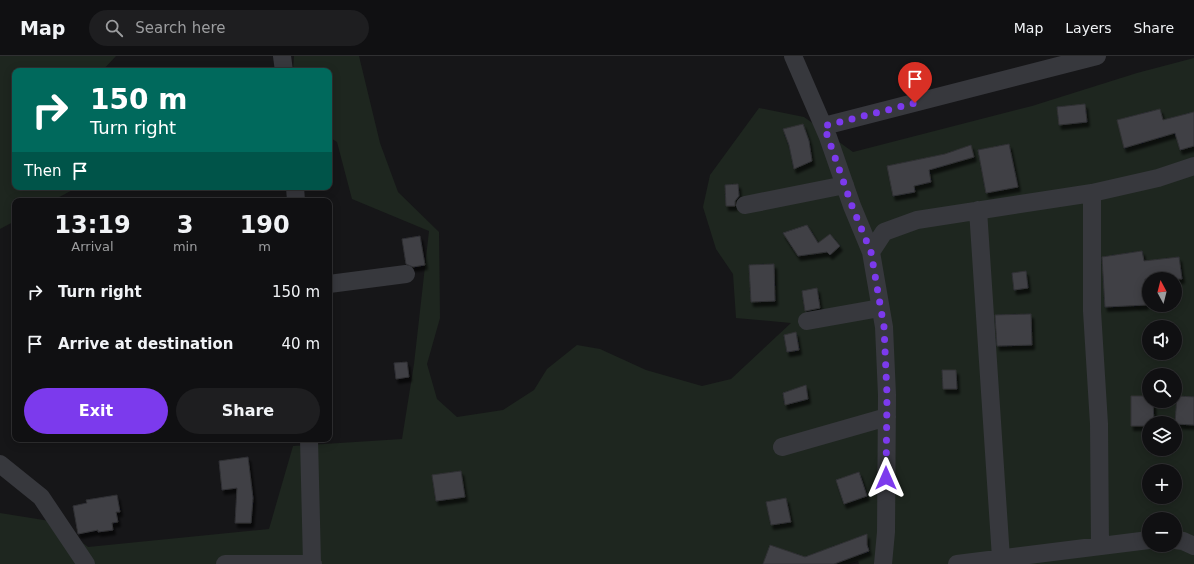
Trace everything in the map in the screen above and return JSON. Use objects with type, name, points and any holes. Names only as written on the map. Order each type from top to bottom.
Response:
[{"type":"street","points":[[282,56],[284,68]]},
{"type":"street","points":[[793,56],[824,126],[871,252],[884,327],[887,395],[886,532],[883,564]]},
{"type":"street","points":[[824,126],[1097,56]]},
{"type":"street","points":[[871,252],[884,232],[917,220],[1092,193],[1158,178],[1194,166]]},
{"type":"street","points":[[745,205],[845,185]]},
{"type":"street","points":[[1092,193],[1092,311],[1099,424],[1100,545]]},
{"type":"street","points":[[978,210],[991,561]]},
{"type":"street","points":[[332,284],[406,274]]},
{"type":"street","points":[[807,322],[880,308]]},
{"type":"street","points":[[782,447],[887,417]]},
{"type":"street","points":[[225,564],[312,564],[309,442]]},
{"type":"street","points":[[0,464],[41,497],[86,564]]},
{"type":"street","points":[[957,564],[991,561],[1100,545],[1142,541]]},
{"type":"street","points":[[1182,541],[1194,546]]},
{"type":"shaded area","points":[[0,56],[116,56],[105,68],[12,68],[12,190],[72,190],[58,198],[12,198],[12,223],[0,229]]},
{"type":"shaded area","points":[[294,56],[359,56],[380,143],[398,192],[439,232],[440,318],[427,364],[437,399],[457,417],[503,410],[534,390],[547,369],[577,345],[600,349],[646,370],[702,386],[731,379],[791,323],[736,318],[733,274],[716,249],[703,207],[710,175],[759,108],[804,117],[853,152],[1032,106],[1137,73],[1194,58],[1194,564],[859,564],[858,561],[847,564],[0,564],[0,513],[56,522],[88,547],[269,529],[293,446],[402,439],[414,364],[429,231],[352,199],[337,142],[332,139],[332,68],[293,68]]},
{"type":"building","points":[[1085,104],[1087,122],[1059,125],[1057,107]]},
{"type":"building","points":[[1160,109],[1163,120],[1194,112],[1194,146],[1180,150],[1175,133],[1124,148],[1117,120]]},
{"type":"building","points":[[803,124],[809,141],[812,161],[794,169],[789,145],[783,129]]},
{"type":"building","points":[[1009,144],[1018,187],[986,193],[978,150]]},
{"type":"building","points":[[971,145],[974,157],[929,170],[931,182],[914,186],[915,192],[893,196],[887,166],[945,154]]},
{"type":"building","points":[[738,184],[739,196],[735,201],[735,206],[726,206],[725,185]]},
{"type":"building","points":[[807,225],[818,243],[830,234],[840,246],[830,255],[827,252],[798,256],[783,233]]},
{"type":"building","points":[[420,236],[425,265],[413,267],[406,264],[402,239]]},
{"type":"building","points":[[1142,251],[1144,261],[1179,257],[1181,272],[1142,272],[1142,305],[1105,307],[1102,257]]},
{"type":"building","points":[[774,264],[775,301],[751,302],[749,265]]},
{"type":"building","points":[[1026,271],[1028,288],[1014,290],[1012,273]]},
{"type":"building","points":[[817,288],[820,308],[805,311],[802,291]]},
{"type":"building","points":[[1031,314],[1032,345],[997,346],[995,315]]},
{"type":"building","points":[[796,332],[799,350],[787,352],[784,335]]},
{"type":"building","points":[[407,362],[409,377],[396,379],[394,363]]},
{"type":"building","points":[[942,370],[956,370],[957,389],[943,389]]},
{"type":"building","points":[[806,385],[808,399],[785,405],[783,393]]},
{"type":"building","points":[[1131,396],[1142,396],[1142,408],[1153,408],[1154,416],[1142,416],[1142,426],[1131,426]]},
{"type":"building","points":[[1182,396],[1194,397],[1194,425],[1182,424],[1182,416],[1176,416],[1176,408],[1182,408]]},
{"type":"building","points":[[248,457],[253,498],[251,523],[235,523],[237,488],[222,490],[219,461]]},
{"type":"building","points":[[461,471],[465,497],[436,501],[432,475]]},
{"type":"building","points":[[859,472],[867,496],[844,504],[836,480]]},
{"type":"building","points":[[117,495],[120,512],[116,512],[118,522],[112,523],[113,530],[98,532],[98,530],[78,534],[73,506],[87,503],[86,500]]},
{"type":"building","points":[[786,498],[791,522],[771,525],[766,502]]},
{"type":"building","points":[[867,534],[867,545],[869,551],[834,564],[763,564],[770,545],[805,557]]},
{"type":"route","points":[[886,478],[887,395],[884,327],[871,252],[852,206],[824,126],[915,103]]}]
